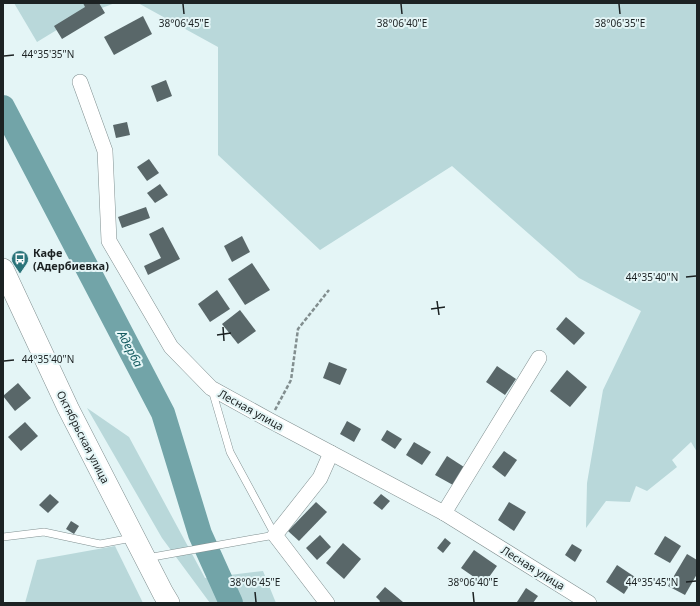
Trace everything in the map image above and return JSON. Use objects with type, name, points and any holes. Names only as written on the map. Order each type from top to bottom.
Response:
[{"type":"street","name":"Лесная улица","points":[[80,82],[105,151],[109,240],[171,346],[211,388],[444,513],[589,603]]},
{"type":"street","name":"Октябрьская улица","points":[[3,269],[68,408],[169,603]]},
{"type":"street","points":[[444,513],[540,358]]},
{"type":"street","points":[[327,603],[275,535],[320,478],[331,453]]},
{"type":"lane","points":[[145,558],[275,535],[230,452],[211,388]]},
{"type":"lane","points":[[3,537],[44,532],[100,544],[134,537]]},
{"type":"path","points":[[269,420],[291,380],[298,329],[329,290]]},
{"type":"shaded area","points":[[14,3],[115,3],[78,17],[37,42]]},
{"type":"shaded area","points":[[138,3],[697,3],[697,452],[691,442],[672,460],[677,467],[647,491],[636,486],[630,502],[606,501],[586,528],[587,483],[603,390],[641,311],[579,278],[452,166],[320,250],[218,155],[218,47]]},
{"type":"shaded area","points":[[87,408],[129,437],[205,578],[263,571],[276,603],[210,603],[162,538]]},
{"type":"shaded area","points":[[115,546],[143,603],[25,603],[37,560]]},
{"type":"building","points":[[83,3],[99,3],[105,13],[62,39],[54,26],[85,7]]},
{"type":"building","points":[[143,16],[152,34],[114,55],[104,37]]},
{"type":"building","points":[[166,80],[172,96],[157,102],[151,86]]},
{"type":"building","points":[[127,122],[130,135],[116,138],[113,125]]},
{"type":"building","points":[[149,159],[159,173],[147,181],[137,167]]},
{"type":"building","points":[[160,184],[168,195],[155,203],[147,193]]},
{"type":"building","points":[[146,207],[150,218],[122,228],[118,217]]},
{"type":"building","points":[[163,227],[180,259],[148,275],[144,266],[161,258],[149,234]]},
{"type":"building","points":[[242,236],[250,252],[232,262],[224,246]]},
{"type":"building","points":[[252,263],[270,290],[245,305],[228,279]]},
{"type":"building","points":[[217,290],[230,309],[210,322],[198,304]]},
{"type":"building","points":[[240,310],[256,331],[238,344],[222,324]]},
{"type":"building","points":[[566,317],[585,333],[574,345],[556,329]]},
{"type":"building","points":[[329,362],[347,369],[340,385],[323,378]]},
{"type":"building","points":[[497,366],[516,379],[505,395],[486,382]]},
{"type":"building","points":[[567,370],[587,387],[570,407],[550,391]]},
{"type":"building","points":[[18,383],[31,398],[15,411],[3,396]]},
{"type":"building","points":[[347,421],[361,429],[354,442],[340,434]]},
{"type":"building","points":[[25,422],[38,436],[21,451],[8,437]]},
{"type":"building","points":[[387,430],[402,439],[395,449],[381,440]]},
{"type":"building","points":[[414,442],[431,452],[422,465],[406,455]]},
{"type":"building","points":[[504,451],[517,460],[505,477],[492,467]]},
{"type":"building","points":[[447,456],[464,467],[453,485],[435,475]]},
{"type":"building","points":[[50,494],[59,502],[48,513],[39,505]]},
{"type":"building","points":[[381,494],[390,501],[382,510],[373,503]]},
{"type":"building","points":[[316,502],[327,512],[299,541],[288,531]]},
{"type":"building","points":[[509,502],[526,512],[514,531],[498,520]]},
{"type":"building","points":[[71,521],[79,526],[74,534],[66,529]]},
{"type":"building","points":[[320,535],[331,547],[317,560],[306,548]]},
{"type":"building","points":[[665,536],[681,546],[670,563],[654,554]]},
{"type":"building","points":[[445,538],[451,543],[443,553],[437,548]]},
{"type":"building","points":[[343,543],[361,559],[344,579],[326,563]]},
{"type":"building","points":[[572,544],[582,550],[575,562],[565,555]]},
{"type":"building","points":[[474,550],[497,566],[484,584],[461,568]]},
{"type":"building","points":[[687,554],[697,560],[697,574],[685,595],[668,586]]},
{"type":"building","points":[[617,565],[635,577],[624,594],[606,582]]},
{"type":"building","points":[[385,587],[403,602],[379,603],[380,601],[376,597]]},
{"type":"building","points":[[526,588],[538,596],[533,603],[517,602]]},
{"type":"waterway","name":"Адерба","points":[[3,107],[163,413],[200,534],[231,603]]},
{"type":"place","name":"Кафе (Адербиевка)","points":[[20,274]]}]
